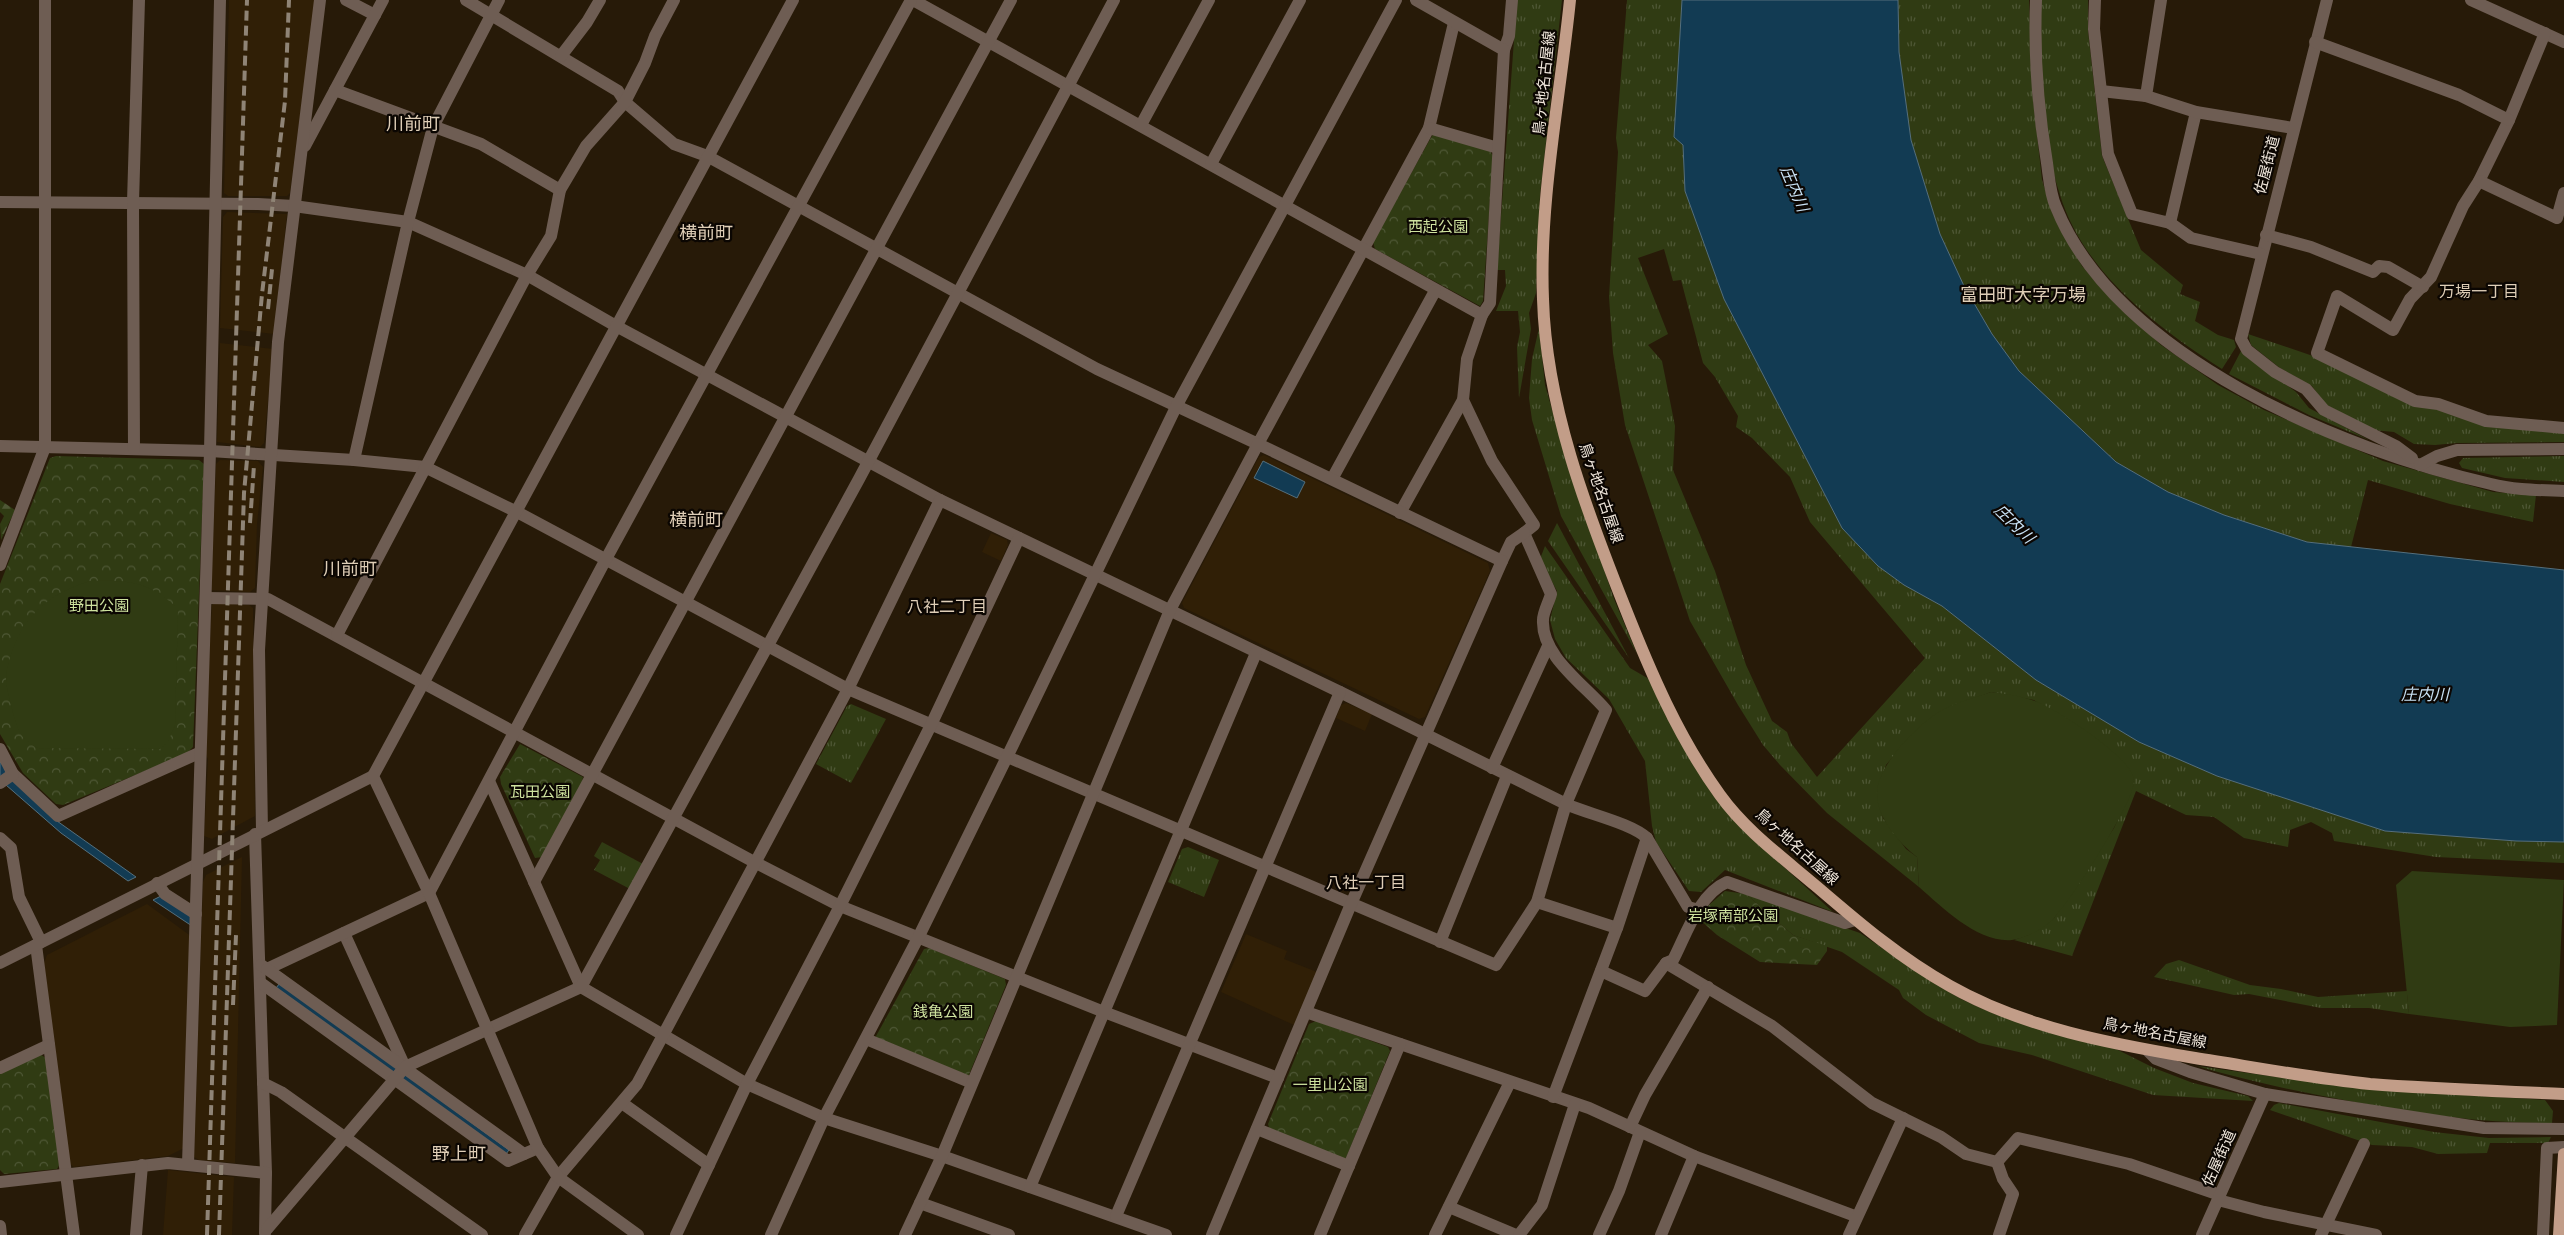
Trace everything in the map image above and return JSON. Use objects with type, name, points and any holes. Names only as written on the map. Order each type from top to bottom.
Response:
[{"type":"main road","name":"鳥ヶ地名古屋線","points":[[1570,0],[1543,253],[1543,302],[1552,379],[1569,451],[1610,570],[1649,668],[1681,730],[1720,796],[1755,834],[1855,920],[1899,953],[1951,987],[2004,1011],[2061,1030],[2147,1050],[2365,1083],[2466,1091],[2564,1094]]},
{"type":"main road","points":[[2559,1235],[2564,1154]]},
{"type":"street","points":[[0,565],[45,447],[45,0]]},
{"type":"street","points":[[134,449],[133,202],[139,0]]},
{"type":"street","points":[[188,1164],[199,754],[206,598],[220,0]]},
{"type":"street","points":[[266,1232],[261,983],[264,967],[259,832],[259,650],[278,342],[320,0]]},
{"type":"street","points":[[346,0],[375,15]]},
{"type":"street","points":[[302,152],[383,0]]},
{"type":"street","points":[[466,0],[618,91],[625,102],[674,144],[707,156],[1097,369],[1177,405],[1502,561]]},
{"type":"street","points":[[354,460],[408,222],[433,127],[498,0]]},
{"type":"street","points":[[561,56],[588,22],[600,0]]},
{"type":"street","points":[[337,635],[527,275],[551,236],[560,190],[586,146],[625,102],[645,63],[655,36],[674,0]]},
{"type":"street","points":[[0,963],[373,776],[793,0]]},
{"type":"street","points":[[264,967],[344,933],[429,893],[606,559],[912,0],[1482,315]]},
{"type":"street","points":[[534,882],[1011,0]]},
{"type":"street","points":[[266,1232],[399,1073],[487,1030],[581,988],[868,462],[1114,0]]},
{"type":"street","points":[[1141,126],[1209,0]]},
{"type":"street","points":[[1211,164],[1300,0]]},
{"type":"street","points":[[771,1235],[824,1118],[918,938],[1177,405],[1396,0]]},
{"type":"street","points":[[1416,0],[1504,50]]},
{"type":"street","points":[[1400,513],[1463,400],[1467,359],[1482,315],[1490,303],[1504,50],[1509,36],[1512,0]]},
{"type":"street","points":[[2036,0],[2041,128],[2055,206],[2074,242],[2098,275],[2127,308],[2171,344],[2220,378],[2295,418],[2369,448],[2492,485],[2564,491]]},
{"type":"street","points":[[2095,0],[2094,29],[2108,154],[2132,214],[2170,223],[2191,238],[2261,254]]},
{"type":"street","points":[[2146,96],[2162,0]]},
{"type":"street","name":"佐屋街道","points":[[2327,0],[2261,254],[2241,339],[2247,350],[2275,372],[2306,389],[2324,410],[2396,446],[2420,464]]},
{"type":"street","points":[[2471,0],[2564,42]]},
{"type":"street","points":[[906,1235],[942,1156],[1170,610],[1362,248],[1429,128],[1454,23]]},
{"type":"street","points":[[2545,33],[2510,120],[2479,181],[2463,206],[2431,277],[2410,299],[2393,330],[2338,296],[2317,353],[2415,401],[2438,404],[2486,421],[2564,428]]},
{"type":"street","points":[[2315,42],[2459,95],[2510,120]]},
{"type":"street","points":[[335,90],[481,144],[560,190]]},
{"type":"street","points":[[2101,92],[2146,96],[2196,112],[2293,128]]},
{"type":"street","points":[[2170,223],[2196,112]]},
{"type":"street","points":[[1429,128],[1498,148]]},
{"type":"street","points":[[2479,181],[2560,219],[2564,193]]},
{"type":"street","points":[[0,202],[216,202],[294,206],[408,222],[527,275],[616,326],[940,500],[1340,692],[1566,804],[1590,815],[1638,830],[1647,838],[1688,907],[1699,910]]},
{"type":"street","points":[[2266,235],[2311,247],[2373,272],[2380,266],[2388,267],[2423,286]]},
{"type":"street","points":[[1332,479],[1435,290]]},
{"type":"street","points":[[1212,1235],[1351,904],[1502,561],[1511,542],[1534,525],[1492,461],[1463,400]]},
{"type":"street","points":[[0,446],[210,451],[354,460],[425,467],[517,512],[848,689],[1496,965],[1537,902],[1566,804],[1606,710],[1591,692],[1560,663],[1548,646],[1543,620],[1551,594],[1524,533]]},
{"type":"street","points":[[2420,464],[2457,450],[2564,449]]},
{"type":"street","points":[[525,1235],[558,1176],[622,1103],[636,1084],[848,689],[940,500]]},
{"type":"street","points":[[676,1235],[746,1084],[840,906],[930,725],[1019,538]]},
{"type":"street","points":[[206,598],[268,599],[756,863],[840,906],[1104,1012],[1190,1043],[1278,1078]]},
{"type":"street","points":[[1492,768],[1548,646]]},
{"type":"street","points":[[1030,1187],[1256,653]]},
{"type":"street","points":[[1116,1216],[1340,692]]},
{"type":"street","points":[[0,749],[6,779],[58,816],[199,754]]},
{"type":"street","points":[[373,776],[429,893],[538,1148],[558,1176],[636,1234]]},
{"type":"street","points":[[1440,942],[1507,776]]},
{"type":"street","points":[[489,781],[581,988],[746,1084],[824,1118],[942,1156],[1116,1216],[1164,1235]]},
{"type":"street","points":[[0,838],[11,848],[19,897],[38,943],[49,1045],[74,1235]]},
{"type":"street","points":[[1553,1097],[1617,928],[1647,838]]},
{"type":"street","points":[[1601,971],[1646,992],[1666,963],[1673,960],[1699,910],[1717,886],[1727,882],[1845,923],[1855,920]]},
{"type":"street","points":[[157,883],[165,894],[196,914]]},
{"type":"street","points":[[1537,902],[1617,928]]},
{"type":"street","points":[[344,933],[399,1073]]},
{"type":"street","points":[[1666,963],[1772,1026],[1867,1099],[1941,1137],[1966,1154],[1997,1162]]},
{"type":"street","points":[[264,967],[508,1161],[538,1148]]},
{"type":"street","points":[[261,983],[399,1073]]},
{"type":"street","points":[[1599,1235],[1619,1191],[1645,1095],[1708,987]]},
{"type":"street","points":[[1306,1012],[1575,1104],[1694,1156],[1856,1216]]},
{"type":"street","points":[[866,1039],[972,1083]]},
{"type":"street","points":[[1320,1235],[1400,1044]]},
{"type":"street","points":[[0,1068],[49,1045]]},
{"type":"street","points":[[2147,1050],[2156,1058],[2190,1072],[2265,1094],[2484,1128],[2564,1129]]},
{"type":"street","points":[[1435,1235],[1510,1082]]},
{"type":"street","points":[[263,1084],[281,1092],[482,1235]]},
{"type":"street","name":"佐屋街道","points":[[2202,1235],[2265,1094]]},
{"type":"street","points":[[622,1103],[709,1165]]},
{"type":"street","points":[[1449,1207],[1518,1235],[1542,1205],[1575,1104]]},
{"type":"street","points":[[1849,1235],[1856,1216],[1903,1118]]},
{"type":"street","points":[[1257,1128],[1349,1166]]},
{"type":"street","points":[[1997,1162],[2018,1138],[2129,1164],[2219,1198],[2323,1230],[2376,1235]]},
{"type":"street","points":[[2323,1230],[2364,1144]]},
{"type":"street","points":[[2542,1235],[2547,1148],[2564,1147]]},
{"type":"street","points":[[1661,1235],[1694,1156]]},
{"type":"street","points":[[1997,1162],[2003,1179],[2013,1194],[1999,1235]]},
{"type":"street","points":[[0,1182],[142,1165],[188,1164],[266,1173]]},
{"type":"street","points":[[136,1235],[142,1165]]},
{"type":"street","points":[[920,1203],[1009,1235]]},
{"type":"street","points":[[0,1226],[1,1235]]},
{"type":"shaded area","points":[[229,0],[315,0],[290,193],[287,196],[228,196],[224,193]]},
{"type":"shaded area","points":[[227,212],[287,214],[274,334],[220,328],[223,217]]},
{"type":"shaded area","points":[[220,343],[273,349],[264,443],[260,447],[217,442]]},
{"type":"shaded area","points":[[1264,455],[1488,563],[1490,571],[1425,717],[1419,719],[1184,608],[1182,603],[1259,457]]},
{"type":"shaded area","points":[[220,460],[258,461],[263,467],[257,524],[255,588],[250,592],[211,590],[216,464]]},
{"type":"shaded area","points":[[991,533],[1007,540],[1008,545],[1001,561],[982,552]]},
{"type":"shaded area","points":[[214,603],[249,605],[253,608],[255,816],[212,839],[204,836],[208,759],[204,751],[212,605]]},
{"type":"shaded area","points":[[1346,703],[1372,714],[1365,731],[1336,718],[1341,705]]},
{"type":"shaded area","points":[[242,857],[235,1163],[199,1160],[194,1157],[203,882],[206,875]]},
{"type":"shaded area","points":[[147,904],[192,937],[184,1148],[168,1156],[74,1167],[70,1164],[44,963],[47,955]]},
{"type":"shaded area","points":[[1246,934],[1287,951],[1284,959],[1317,972],[1294,1025],[1221,992]]},
{"type":"shaded area","points":[[168,1170],[234,1177],[232,1235],[163,1235]]},
{"type":"green space","points":[[1517,0],[1562,0],[1540,195],[1536,293],[1529,313],[1531,329],[1519,398],[1517,347],[1520,332],[1518,311],[1496,311],[1506,286],[1505,270],[1497,270]]},
{"type":"green space","points":[[1627,0],[1682,0],[1674,136],[1683,144],[1685,191],[1724,299],[1842,528],[1878,566],[1904,585],[1942,606],[2036,680],[2139,742],[2217,776],[2385,831],[2516,841],[2564,842],[2564,863],[2436,857],[2334,841],[2332,833],[2311,822],[2290,830],[2288,847],[2244,838],[2214,817],[2186,815],[2136,791],[2072,956],[2014,940],[2028,935],[2054,918],[2114,828],[2134,780],[2034,700],[1991,692],[1938,713],[1908,739],[1886,765],[1877,793],[1883,818],[1906,849],[1917,857],[1919,887],[1827,813],[1780,765],[1763,745],[1738,705],[1690,621],[1625,425],[1613,353],[1609,297],[1618,152],[1616,138]],"holes":[[[1664,249],[1673,281],[1681,280],[1703,363],[1715,377],[1738,416],[1736,427],[1752,438],[1790,477],[1810,522],[1925,658],[1817,777],[1791,743],[1787,732],[1772,721],[1746,665],[1715,571],[1673,470],[1675,426],[1662,361],[1648,345],[1668,334],[1638,258]]]},
{"type":"green space","points":[[1898,0],[2029,0],[2033,98],[2042,180],[2053,215],[2082,266],[2100,287],[2161,345],[2218,385],[2264,410],[2383,461],[2493,492],[2536,495],[2533,522],[2450,504],[2368,480],[2351,547],[2307,542],[2224,515],[2168,492],[2116,462],[2019,371],[1992,334],[1964,286],[1940,234],[1911,140],[1899,52]]},
{"type":"green space","points":[[2040,0],[2088,0],[2088,31],[2102,156],[2141,250],[2183,285],[2180,294],[2200,302],[2195,321],[2218,335],[2234,340],[2236,347],[2222,369],[2173,335],[2126,296],[2086,249],[2071,223],[2053,171],[2045,123]]},
{"type":"green space","name":"西起公園","points":[[1433,134],[1490,151],[1493,156],[1483,301],[1480,306],[1375,249],[1373,242]]},
{"type":"green space","points":[[1539,328],[1545,385],[1563,448],[1614,599],[1637,654],[1561,516],[1532,420],[1529,398],[1532,359]]},
{"type":"green space","points":[[2248,334],[2310,355],[2414,405],[2564,432],[2564,442],[2414,444],[2394,432],[2373,430],[2325,404],[2312,386],[2280,368],[2251,345]]},
{"type":"green space","points":[[2241,351],[2296,392],[2309,408],[2369,440],[2309,415],[2229,374]]},
{"type":"green space","name":"野田公園","points":[[56,456],[199,460],[204,464],[193,747],[186,754],[63,805],[56,804],[23,773],[0,734],[0,584],[50,458]]},
{"type":"green space","points":[[2564,456],[2564,482],[2505,478],[2462,468],[2459,463],[2463,458]]},
{"type":"green space","points":[[0,500],[15,510],[1,540],[0,524],[4,516],[0,512]]},
{"type":"green space","points":[[1557,523],[1629,658],[1548,541]]},
{"type":"green space","points":[[1545,546],[1630,668],[1649,679],[1740,827],[1833,912],[1725,870],[1701,892],[1689,891],[1656,842],[1652,826],[1645,761],[1609,699],[1566,658],[1555,639],[1550,620],[1557,591],[1540,559]]},
{"type":"green space","points":[[90,581],[116,581],[138,584],[158,593],[178,609],[175,725],[168,742],[160,749],[38,748],[27,741],[20,732],[8,694],[6,679],[9,660],[19,636],[25,624],[43,605],[65,591]]},
{"type":"green space","points":[[1991,692],[2030,699],[2059,713],[2092,735],[2121,759],[2130,770],[2134,780],[2132,791],[2114,828],[2063,907],[2051,921],[2041,928],[2029,935],[2012,940],[1986,936],[1974,930],[1950,914],[1919,887],[1917,857],[1903,845],[1890,829],[1881,812],[1877,794],[1878,783],[1890,760],[1928,719],[1943,709]]},
{"type":"green space","points":[[851,704],[886,719],[851,783],[816,764],[847,706]]},
{"type":"green space","name":"瓦田公園","points":[[520,744],[583,777],[582,783],[542,857],[535,858],[501,784],[500,777]]},
{"type":"green space","points":[[602,842],[643,864],[630,889],[594,870],[600,860],[594,856]]},
{"type":"green space","points":[[1188,847],[1219,860],[1204,897],[1168,882],[1182,849]]},
{"type":"green space","points":[[2412,871],[2564,880],[2557,1025],[2510,1027],[2409,1014],[2396,885]]},
{"type":"green space","name":"岩塚南部公園","points":[[1725,891],[1746,894],[1793,935],[1827,946],[1827,951],[1817,965],[1760,962],[1717,935],[1699,919],[1709,905]]},
{"type":"green space","points":[[1746,894],[1860,933],[1932,982],[1963,1000],[1997,1015],[2116,1049],[2154,1068],[2193,1083],[2248,1096],[2253,1101],[2153,1095],[2032,1055],[1979,1043],[1926,1015],[1903,998],[1899,990],[1842,952],[1793,935]]},
{"type":"green space","name":"銭亀公園","points":[[929,948],[1005,979],[1006,985],[968,1077],[875,1038],[924,949]]},
{"type":"green space","points":[[2179,960],[2250,985],[2318,997],[2407,991],[2409,1014],[2369,1008],[2321,1008],[2249,994],[2234,995],[2154,977],[2166,964]]},
{"type":"green space","name":"一里山公園","points":[[1316,1021],[1388,1047],[1390,1051],[1346,1158],[1341,1160],[1270,1131],[1268,1124],[1309,1024]]},
{"type":"green space","points":[[40,1054],[47,1059],[60,1164],[57,1169],[4,1174],[0,1170],[0,1074]]},
{"type":"green space","points":[[2197,1066],[2366,1089],[2545,1100],[2553,1111],[2552,1123],[2503,1122],[2455,1118],[2408,1111],[2298,1091]]},
{"type":"green space","points":[[2279,1103],[2434,1132],[2489,1138],[2551,1137],[2548,1143],[2490,1143],[2487,1153],[2438,1154],[2412,1147],[2372,1145],[2270,1110]]},
{"type":"water","name":"庄内川","points":[[1682,0],[1898,0],[1899,52],[1911,140],[1940,234],[1964,286],[1992,334],[2019,371],[2116,462],[2168,492],[2224,515],[2307,542],[2564,570],[2564,842],[2516,841],[2385,831],[2217,776],[2139,742],[2036,680],[1942,606],[1904,585],[1878,566],[1842,528],[1724,299],[1685,191],[1683,145],[1674,137]]},
{"type":"water","points":[[1263,461],[1305,482],[1297,498],[1254,478]]},
{"type":"water","points":[[0,762],[57,821],[136,877],[128,881],[61,833],[6,785],[0,776]]},
{"type":"water","points":[[163,895],[192,914],[192,926],[153,900]]},
{"type":"water","points":[[280,983],[509,1150],[506,1154],[276,988]]},
{"type":"railway","points":[[207,1235],[247,0]]},
{"type":"railway","points":[[219,1235],[244,493],[262,294],[285,101],[289,0]]},
{"type":"railway","points":[[268,309],[272,269]]},
{"type":"railway","points":[[250,523],[254,465]]},
{"type":"railway","points":[[233,1005],[236,935]]},
{"type":"district","name":"川前町","points":[[413,124]]},
{"type":"district","name":"横前町","points":[[706,233]]},
{"type":"district","name":"万場一丁目","points":[[2479,292]]},
{"type":"district","name":"富田町大字万場","points":[[2023,295]]},
{"type":"district","name":"横前町","points":[[696,520]]},
{"type":"district","name":"川前町","points":[[350,569]]},
{"type":"district","name":"八社二丁目","points":[[947,607]]},
{"type":"district","name":"八社一丁目","points":[[1366,883]]},
{"type":"district","name":"野上町","points":[[459,1154]]}]
